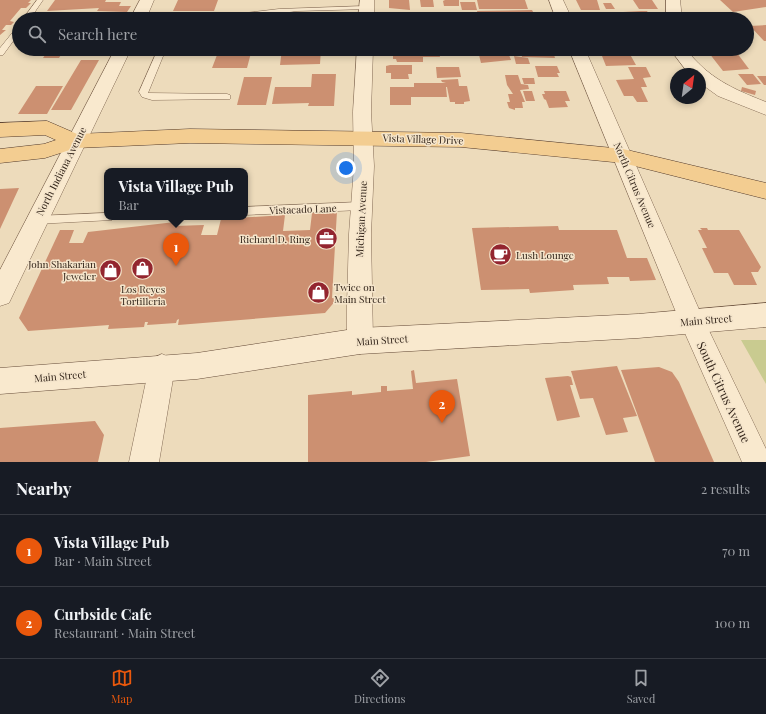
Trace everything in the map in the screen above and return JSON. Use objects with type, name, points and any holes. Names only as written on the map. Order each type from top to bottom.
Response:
[{"type":"main road","name":"Vista Village Drive","points":[[0,130],[47,128],[75,141]]},
{"type":"main road","name":"Vista Village Drive","points":[[0,156],[45,152],[75,141],[190,136],[461,140],[534,146],[623,156],[766,191]]},
{"type":"street","points":[[141,12],[147,0]]},
{"type":"street","points":[[556,0],[561,12]]},
{"type":"street","points":[[673,0],[674,12]]},
{"type":"street","name":"North Indiana Avenue","points":[[0,295],[75,141],[91,114],[120,56]]},
{"type":"street","name":"Michigan Avenue","points":[[360,341],[359,306],[361,206],[364,166],[362,112],[365,56]]},
{"type":"street","name":"North Citrus Avenue","points":[[580,56],[692,322]]},
{"type":"street","points":[[683,56],[693,68]]},
{"type":"street","points":[[706,80],[724,92],[766,109]]},
{"type":"street","name":"Main Street","points":[[0,381],[162,367],[197,366],[360,341],[692,322],[766,315]]},
{"type":"street","name":"South Citrus Avenue","points":[[692,322],[757,462]]},
{"type":"street","points":[[144,462],[162,367]]},
{"type":"lane","points":[[31,12],[40,0]]},
{"type":"lane","points":[[262,12],[290,9],[366,9]]},
{"type":"lane","points":[[0,53],[12,37]]},
{"type":"lane","points":[[159,56],[143,92],[145,95],[152,97],[226,97]]},
{"type":"lane","name":"Vistacado Lane","points":[[248,211],[361,206]]},
{"type":"lane","points":[[36,220],[104,217]]},
{"type":"green space","points":[[741,340],[766,340],[766,384]]},
{"type":"building","points":[[0,0],[31,0],[28,3],[31,3],[26,8],[21,8],[18,12],[12,12],[12,19],[10,21],[12,22],[12,24],[6,25],[2,30],[6,30],[0,35]]},
{"type":"building","points":[[55,0],[106,0],[105,2],[121,2],[119,6],[131,6],[127,12],[97,11],[99,8],[47,11]]},
{"type":"building","points":[[178,0],[218,0],[214,11],[173,11]]},
{"type":"building","points":[[389,0],[409,0],[410,10],[389,8]]},
{"type":"building","points":[[420,0],[433,0],[434,7],[421,7]]},
{"type":"building","points":[[459,0],[459,6],[444,6],[443,1]]},
{"type":"building","points":[[477,0],[525,0],[528,9],[479,9]]},
{"type":"building","points":[[576,0],[597,0],[600,10],[581,10]]},
{"type":"building","points":[[633,0],[652,0],[658,9],[639,9]]},
{"type":"building","points":[[720,0],[766,0],[766,7],[733,12]]},
{"type":"building","points":[[460,2],[475,2],[477,10],[462,10]]},
{"type":"building","points":[[603,3],[611,3],[615,9],[606,9]]},
{"type":"building","points":[[532,10],[533,12],[477,12]]},
{"type":"building","points":[[647,11],[648,12],[623,12]]},
{"type":"building","points":[[766,25],[766,41],[764,41],[754,30],[754,26]]},
{"type":"building","points":[[44,56],[60,56],[59,58],[43,58]]},
{"type":"building","points":[[217,56],[250,56],[247,68],[212,68]]},
{"type":"building","points":[[281,56],[321,56],[320,64],[280,65]]},
{"type":"building","points":[[393,56],[440,57],[423,57],[423,62],[397,62],[396,59],[393,59]]},
{"type":"building","points":[[479,56],[509,56],[511,60],[481,63]]},
{"type":"building","points":[[514,56],[528,58],[530,64],[516,64]]},
{"type":"building","points":[[554,56],[555,58],[522,57]]},
{"type":"building","points":[[602,56],[631,56],[636,65],[606,66]]},
{"type":"building","points":[[711,56],[739,56],[749,69],[723,71]]},
{"type":"building","points":[[81,60],[99,60],[71,110],[51,110]]},
{"type":"building","points":[[412,65],[412,74],[408,74],[409,79],[391,79],[391,73],[386,73],[386,66]]},
{"type":"building","points":[[535,66],[557,66],[560,73],[557,73],[559,77],[538,77]]},
{"type":"building","points":[[436,67],[459,67],[461,77],[437,78]]},
{"type":"building","points":[[628,67],[646,67],[651,77],[643,78],[647,87],[641,87],[648,102],[637,102],[633,96],[624,96],[616,80],[634,79]]},
{"type":"building","points":[[312,74],[336,74],[334,106],[308,106],[309,103],[272,104],[275,87],[311,87]]},
{"type":"building","points":[[738,74],[753,74],[761,84],[747,85]]},
{"type":"building","points":[[505,75],[518,75],[521,84],[528,85],[529,89],[520,90],[525,102],[522,102],[523,108],[515,108],[515,110],[509,108],[507,102],[510,102],[508,94],[513,94],[507,85]]},
{"type":"building","points":[[757,76],[766,76],[766,85],[764,85]]},
{"type":"building","points":[[244,77],[272,77],[266,105],[237,105]]},
{"type":"building","points":[[522,78],[534,78],[535,84],[524,84]]},
{"type":"building","points":[[458,79],[459,86],[467,86],[470,101],[464,102],[464,104],[455,104],[455,102],[450,102],[446,87],[447,97],[411,97],[411,105],[390,105],[390,87],[414,87],[414,83],[446,83],[442,82],[441,80]]},
{"type":"building","points":[[36,86],[63,86],[47,114],[18,114]]},
{"type":"building","points":[[742,87],[756,91],[755,95],[741,91]]},
{"type":"building","points":[[523,91],[532,91],[535,101],[526,101]]},
{"type":"building","points":[[544,91],[566,91],[570,101],[565,101],[568,107],[549,108],[542,94],[545,94]]},
{"type":"building","points":[[19,188],[0,229],[0,189]]},
{"type":"building","points":[[337,211],[332,298],[337,299],[325,313],[178,325],[179,319],[176,323],[147,325],[148,322],[145,322],[144,327],[108,329],[109,325],[28,331],[19,318],[60,230],[74,230],[69,243],[83,243],[88,232],[175,222],[174,226],[204,225],[201,235],[217,235],[221,220],[248,220],[248,217],[285,215],[283,231],[310,230],[312,213]]},
{"type":"building","points":[[558,226],[559,230],[617,230],[627,258],[647,258],[656,280],[630,281],[629,277],[607,277],[609,284],[573,285],[574,290],[530,293],[529,289],[481,290],[472,228]]},
{"type":"building","points":[[700,228],[707,228],[708,230],[739,230],[761,267],[758,272],[751,272],[757,285],[734,285],[728,273],[714,273],[702,248],[707,248],[698,230],[702,230]]},
{"type":"building","points":[[617,366],[637,416],[623,418],[628,432],[606,435],[593,398],[580,399],[571,371]]},
{"type":"building","points":[[659,367],[672,372],[679,382],[714,462],[655,462],[621,370]]},
{"type":"building","points":[[414,370],[416,383],[457,379],[470,456],[426,462],[308,462],[308,395],[352,391],[352,395],[381,392],[381,386],[387,386],[387,391],[413,389],[411,371]]},
{"type":"building","points":[[571,377],[573,385],[570,385],[580,417],[557,421],[545,378]]},
{"type":"building","points":[[95,421],[104,435],[98,462],[0,462],[0,428]]},
{"type":"place","name":"Richard D. Ring","points":[[326,239]]},
{"type":"place","name":"Lush Lounge","points":[[501,255]]},
{"type":"place","name":"Vista Village Pub","points":[[176,266]]},
{"type":"place","name":"Los Reyes Tortilleria","points":[[143,269]]},
{"type":"place","name":"John Shakarian Jeweler","points":[[111,270]]},
{"type":"place","name":"Twice on Main Street","points":[[319,293]]},
{"type":"place","name":"Curbside Cafe","points":[[442,423]]}]
